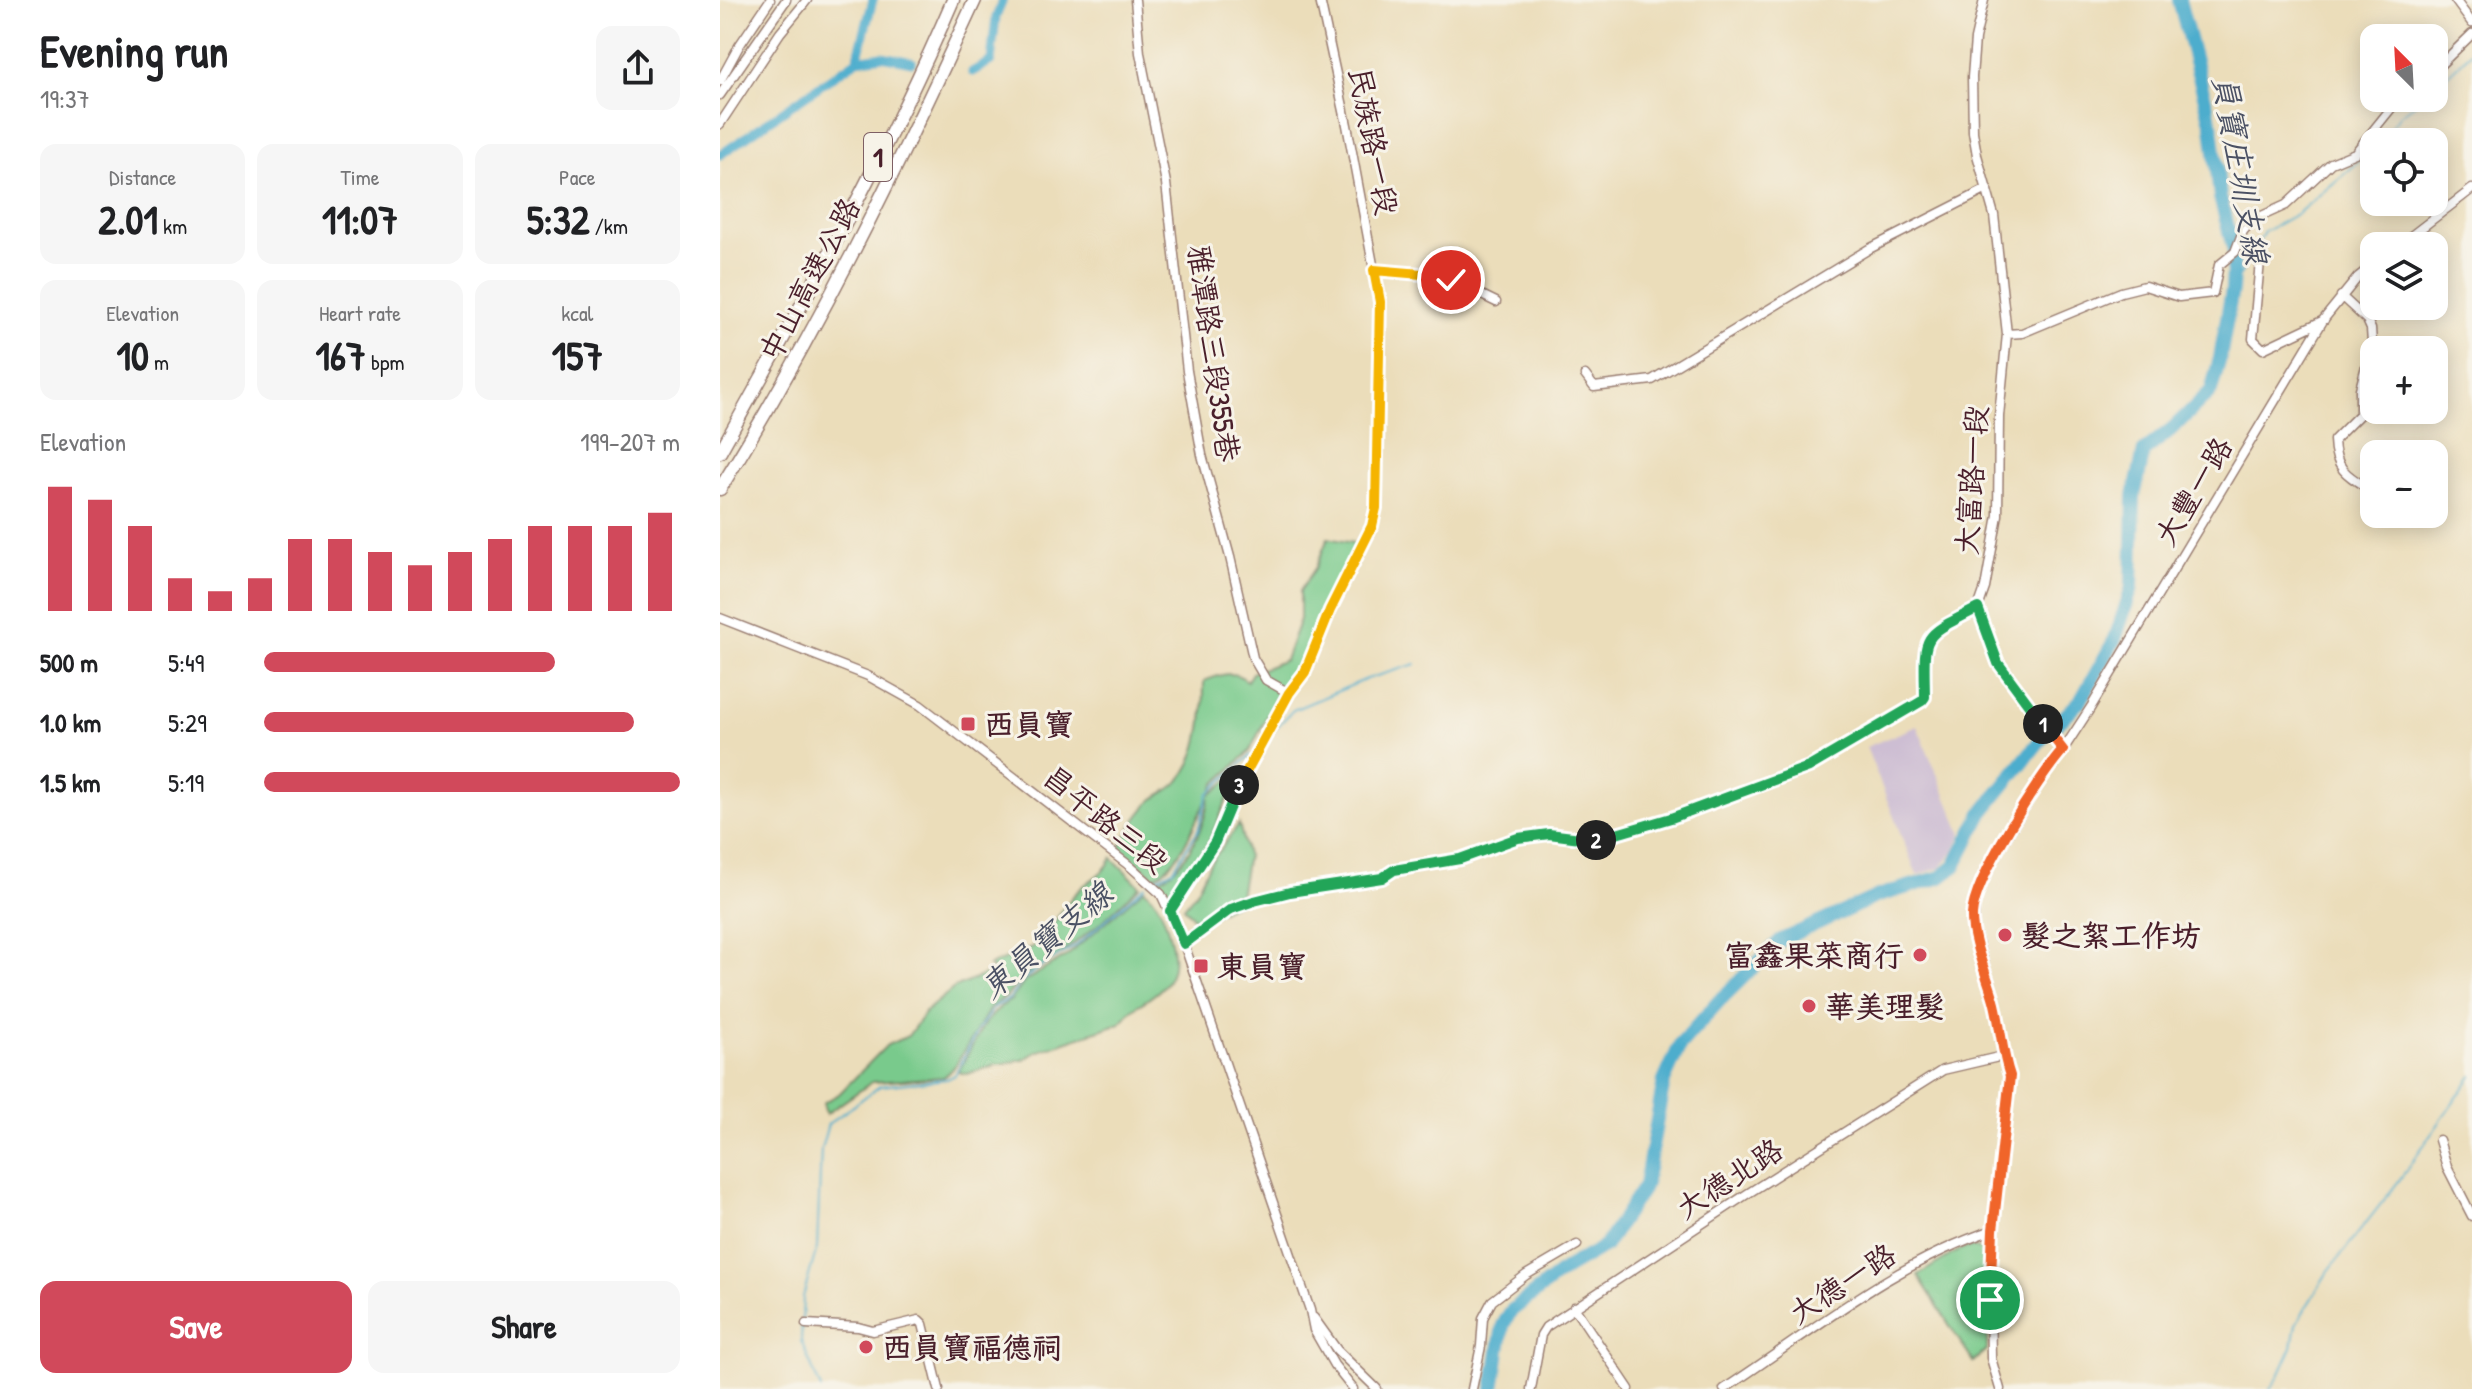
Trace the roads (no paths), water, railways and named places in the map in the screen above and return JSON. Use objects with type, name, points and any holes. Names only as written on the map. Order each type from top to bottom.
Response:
[{"type":"highway","name":"中山高速公路","points":[[720,452],[889,136],[953,0]]},
{"type":"highway","name":"中山高速公路","points":[[720,489],[781,389],[864,230],[975,0]]},
{"type":"street","points":[[720,81],[770,0]]},
{"type":"street","points":[[720,95],[786,0]]},
{"type":"street","points":[[722,121],[780,33],[807,0]]},
{"type":"street","name":"雅潭路三段355巷","points":[[1135,0],[1140,53],[1166,183],[1187,371],[1202,455],[1253,658],[1266,680],[1289,693]]},
{"type":"street","name":"民族路一段","points":[[1170,911],[1215,842],[1241,782],[1289,693],[1305,672],[1330,610],[1372,526],[1376,508],[1380,302],[1320,0]]},
{"type":"street","name":"大富路一段","points":[[1978,608],[1985,588],[1998,515],[1999,416],[2007,334],[1994,215],[1973,132],[1975,39],[1984,0]]},
{"type":"street","points":[[2455,0],[2472,23]]},
{"type":"street","points":[[2448,57],[2472,34]]},
{"type":"street","points":[[2007,334],[2022,333],[2121,292],[2145,286],[2179,297],[2213,293],[2219,265],[2235,252],[2243,231],[2253,220],[2286,205],[2331,163],[2355,153],[2388,112]]},
{"type":"street","points":[[1585,375],[1594,387],[1652,380],[1869,249],[1987,189]]},
{"type":"street","points":[[2416,232],[2472,189]]},
{"type":"street","points":[[2260,261],[2253,339],[2263,349],[2324,319]]},
{"type":"street","points":[[1374,270],[1433,275],[1451,280],[1496,302]]},
{"type":"street","name":"大豐一路","points":[[2063,750],[2324,319],[2360,275]]},
{"type":"street","points":[[2341,296],[2367,320],[2371,329],[2372,343],[2360,389],[2360,414],[2334,440],[2335,459],[2346,474],[2360,483]]},
{"type":"street","points":[[1184,944],[1231,909],[1254,901],[1290,892],[1382,878],[1394,870],[1460,859],[1518,838],[1549,834],[1598,840],[1671,818],[1809,767],[1922,701],[1925,697],[1925,647],[1934,631],[1978,608],[1998,663],[2063,750],[2049,766],[1989,866],[1975,900],[1973,926],[1996,1007],[2003,1056],[2010,1076],[1993,1230],[1991,1358],[2000,1389]]},
{"type":"street","name":"昌平路三段","points":[[720,618],[868,676],[920,705],[1148,881],[1170,911],[1184,944],[1310,1310],[1314,1330],[1353,1389]]},
{"type":"street","name":"大德北路","points":[[1531,1389],[1541,1335],[1546,1327],[1574,1307],[1943,1070],[2003,1056]]},
{"type":"street","points":[[2439,1140],[2447,1167],[2472,1216]]},
{"type":"street","name":"大德一路","points":[[1724,1389],[1891,1277],[1956,1242],[1993,1230]]},
{"type":"street","points":[[1472,1389],[1483,1318],[1492,1301],[1526,1275],[1577,1245]]},
{"type":"street","points":[[1574,1307],[1629,1389]]},
{"type":"street","name":"昌平路三段","points":[[1310,1310],[1337,1350],[1377,1389]]},
{"type":"street","points":[[806,1324],[858,1327],[873,1331],[919,1320],[923,1324],[939,1389]]},
{"type":"waterway","points":[[720,155],[857,60],[873,0]]},
{"type":"waterway","points":[[972,72],[991,61],[996,17],[1003,0]]},
{"type":"waterway","name":"員寶庄圳支線","points":[[2056,725],[2081,700],[2115,639],[2132,587],[2134,496],[2144,451],[2211,391],[2232,290],[2234,251],[2220,197],[2212,126],[2179,0]]},
{"type":"waterway","points":[[2448,75],[2472,51]]},
{"type":"waterway","points":[[857,60],[882,56],[912,62]]},
{"type":"waterway","points":[[2390,128],[2404,112]]},
{"type":"waterway","points":[[2232,290],[2264,232],[2298,213],[2360,161]]},
{"type":"waterway","name":"東員寶支線","points":[[1272,732],[1293,710],[1367,679],[1416,664]]},
{"type":"waterway","points":[[1493,1389],[1503,1325],[1511,1311],[1567,1268],[1605,1246],[1645,1185],[1664,1081],[1680,1045],[1718,1002],[1781,940],[1878,896],[1941,877],[1955,866],[1982,813],[2042,738]]},
{"type":"waterway","name":"東員寶支線","points":[[1150,882],[1173,870],[1198,830],[1208,794],[1251,755]]},
{"type":"waterway","name":"東員寶支線","points":[[821,1389],[801,1341],[803,1297],[817,1248],[821,1149],[828,1124],[880,1086],[947,1079],[955,1075],[977,1031],[994,1007],[1009,999],[1022,981],[1036,970],[1077,945],[1145,886]]},
{"type":"waterway","points":[[2270,1389],[2292,1347],[2296,1324],[2327,1273],[2398,1182],[2472,1076]]},
{"type":"place","name":"西員寶","points":[[968,724]]},
{"type":"place","name":"髮之絮工作坊","points":[[2005,935]]},
{"type":"place","name":"富鑫果菜商行","points":[[1920,955]]},
{"type":"place","name":"東員寶","points":[[1201,966]]},
{"type":"place","name":"華美理髮","points":[[1809,1006]]},
{"type":"place","name":"西員寶福德祠","points":[[866,1347]]}]
